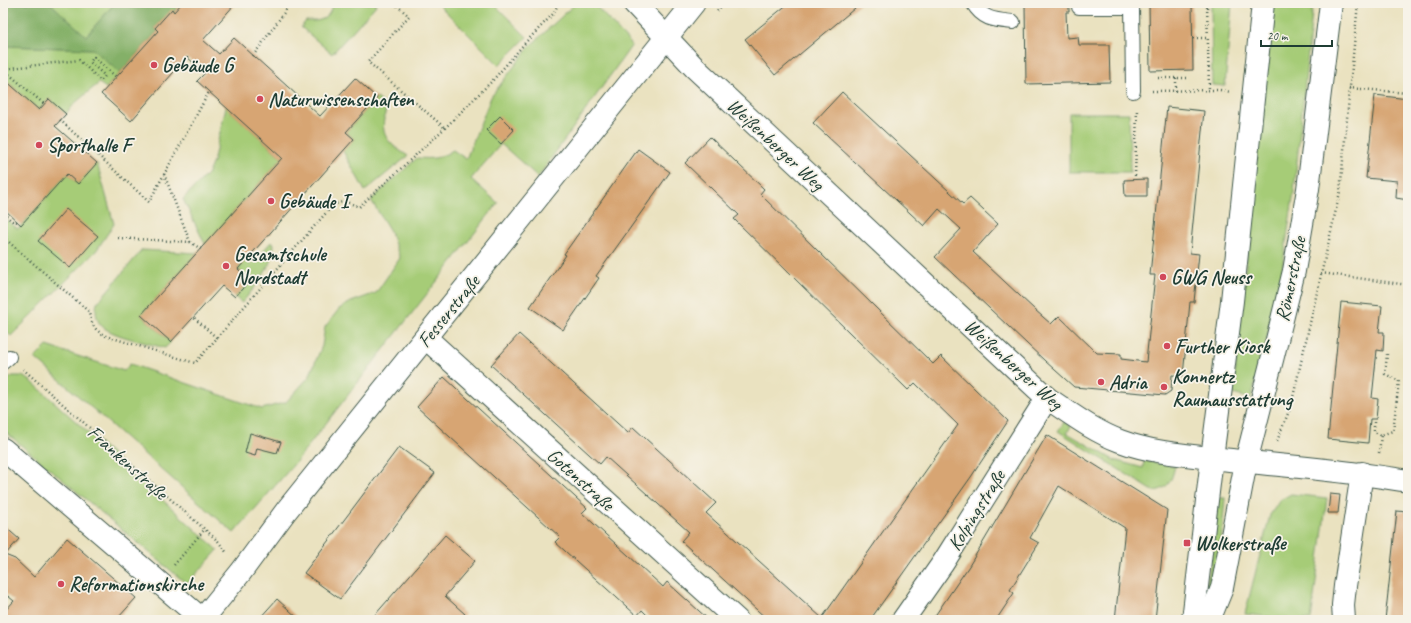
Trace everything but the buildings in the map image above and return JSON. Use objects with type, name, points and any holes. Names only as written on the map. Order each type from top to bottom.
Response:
[{"type":"street","name":"Weißenberger Weg","points":[[634,3],[701,73],[1047,398],[1086,424],[1119,441],[1152,450],[1246,462],[1369,474]]},
{"type":"street","name":"Fesserstraße","points":[[203,620],[286,512],[694,3]]},
{"type":"street","points":[[1193,620],[1232,301],[1262,3]]},
{"type":"street","name":"Römerstraße","points":[[1209,620],[1222,588],[1246,462],[1294,271],[1308,189],[1331,3]]},
{"type":"street","name":"Gotenstraße","points":[[426,338],[737,620]]},
{"type":"street","name":"Kolpingstraße","points":[[903,620],[943,563],[1047,398]]},
{"type":"street","points":[[3,449],[203,620]]},
{"type":"street","points":[[1344,620],[1343,605],[1345,586],[1369,474],[1408,481]]},
{"type":"lane","points":[[974,3],[981,14],[987,18],[1013,22]]},
{"type":"lane","points":[[1079,7],[1132,5],[1135,91]]},
{"type":"path","points":[[253,56],[291,3]]},
{"type":"path","points":[[394,3],[409,16],[368,62],[445,128]]},
{"type":"path","points":[[3,237],[88,311],[96,330],[106,336],[195,363],[332,206],[336,203],[344,202],[351,203],[358,207],[445,128],[493,80],[525,43],[554,14],[559,3]]},
{"type":"path","points":[[1208,3],[1209,90]]},
{"type":"path","points":[[1193,38],[1208,38]]},
{"type":"path","points":[[3,69],[79,60],[101,80],[105,76],[90,62],[94,56],[116,77]]},
{"type":"path","points":[[3,69],[44,104]]},
{"type":"path","points":[[1158,78],[1190,78]]},
{"type":"path","points":[[1176,78],[1176,91]]},
{"type":"path","points":[[1349,88],[1408,93]]},
{"type":"path","points":[[1135,176],[1135,91],[1209,90],[1233,92]]},
{"type":"path","points":[[60,120],[148,202],[209,92]]},
{"type":"path","points":[[164,174],[190,242]]},
{"type":"path","points":[[3,213],[12,221],[18,222]]},
{"type":"path","points":[[118,238],[190,242],[201,249]]},
{"type":"path","points":[[1321,273],[1408,285]]},
{"type":"path","points":[[194,317],[217,338]]},
{"type":"path","points":[[1374,422],[1374,432],[1381,435],[1393,430],[1399,381],[1385,374],[1387,354]]},
{"type":"path","name":"Frankenstraße","points":[[6,359],[218,541],[241,572]]},
{"type":"path","points":[[1369,474],[1381,435]]},
{"type":"path","points":[[159,583],[204,530]]},
{"type":"green space","points":[[3,3],[50,3],[86,36],[115,3],[182,3],[174,12],[172,10],[155,28],[158,31],[120,73],[93,49],[3,46]]},
{"type":"green space","points":[[50,3],[115,3],[86,36]]},
{"type":"green space","points":[[332,3],[377,4],[332,54],[301,27],[306,21],[316,21],[327,16]]},
{"type":"green space","points":[[437,3],[493,3],[527,37],[499,65]]},
{"type":"green space","points":[[576,3],[593,3],[632,45],[538,177],[501,144],[471,179],[498,203],[295,463],[234,533],[35,358],[47,346],[124,371],[130,364],[262,409],[286,402],[309,377],[322,346],[325,327],[339,309],[351,302],[376,293],[400,258],[390,231],[371,200],[417,158],[436,158],[453,150],[466,159],[491,97],[529,47]]},
{"type":"green space","points":[[1211,3],[1232,3],[1225,86],[1212,85]]},
{"type":"green space","points":[[1272,3],[1313,3],[1294,191],[1281,277],[1251,399],[1233,394]]},
{"type":"green space","points":[[3,46],[93,49],[120,73],[106,88],[99,83],[75,103],[66,114],[49,99],[39,110],[3,78]]},
{"type":"green space","points":[[377,98],[387,106],[384,123],[386,136],[393,146],[408,156],[365,191],[343,151],[354,139],[346,132]]},
{"type":"green space","points":[[226,107],[282,158],[205,244],[183,199],[208,173],[213,162]]},
{"type":"green space","points":[[1069,113],[1129,113],[1130,172],[1069,172]]},
{"type":"green space","points":[[97,163],[114,224],[96,251],[11,336],[3,329],[3,217],[18,229],[67,174],[78,184]]},
{"type":"green space","points":[[271,242],[274,244],[271,261],[263,276],[242,303],[235,297],[250,280],[238,269],[246,260],[251,265]]},
{"type":"green space","points":[[142,250],[197,253],[141,315],[171,342],[165,348],[115,334],[101,325],[97,316],[97,303]]},
{"type":"green space","points":[[13,376],[22,376],[31,381],[218,550],[187,584],[3,430],[3,381]]},
{"type":"green space","points":[[1064,422],[1071,426],[1067,433],[1114,460],[1143,468],[1144,461],[1175,466],[1169,483],[1163,488],[1153,491],[1058,431]]},
{"type":"green space","points":[[1291,494],[1327,498],[1311,620],[1294,620],[1245,614],[1270,515],[1280,500]]},
{"type":"green space","points":[[1218,498],[1225,498],[1220,554],[1212,587],[1202,611],[1212,553]]},
{"type":"place","name":"Gebäude G","points":[[154,65]]},
{"type":"place","name":"Naturwissenschaften","points":[[260,99]]},
{"type":"place","name":"Sporthalle F","points":[[39,145]]},
{"type":"place","name":"Gebäude I","points":[[271,201]]},
{"type":"place","name":"Gesamtschule Nordstadt","points":[[226,266]]},
{"type":"place","name":"GWG Neuss","points":[[1163,277]]},
{"type":"place","name":"Further Kiosk","points":[[1167,346]]},
{"type":"place","name":"Adria","points":[[1101,382]]},
{"type":"place","name":"Konnertz Raumausstattung","points":[[1164,387]]},
{"type":"place","name":"Wolkerstraße","points":[[1187,543]]},
{"type":"place","name":"Reformationskirche","points":[[61,584]]}]
